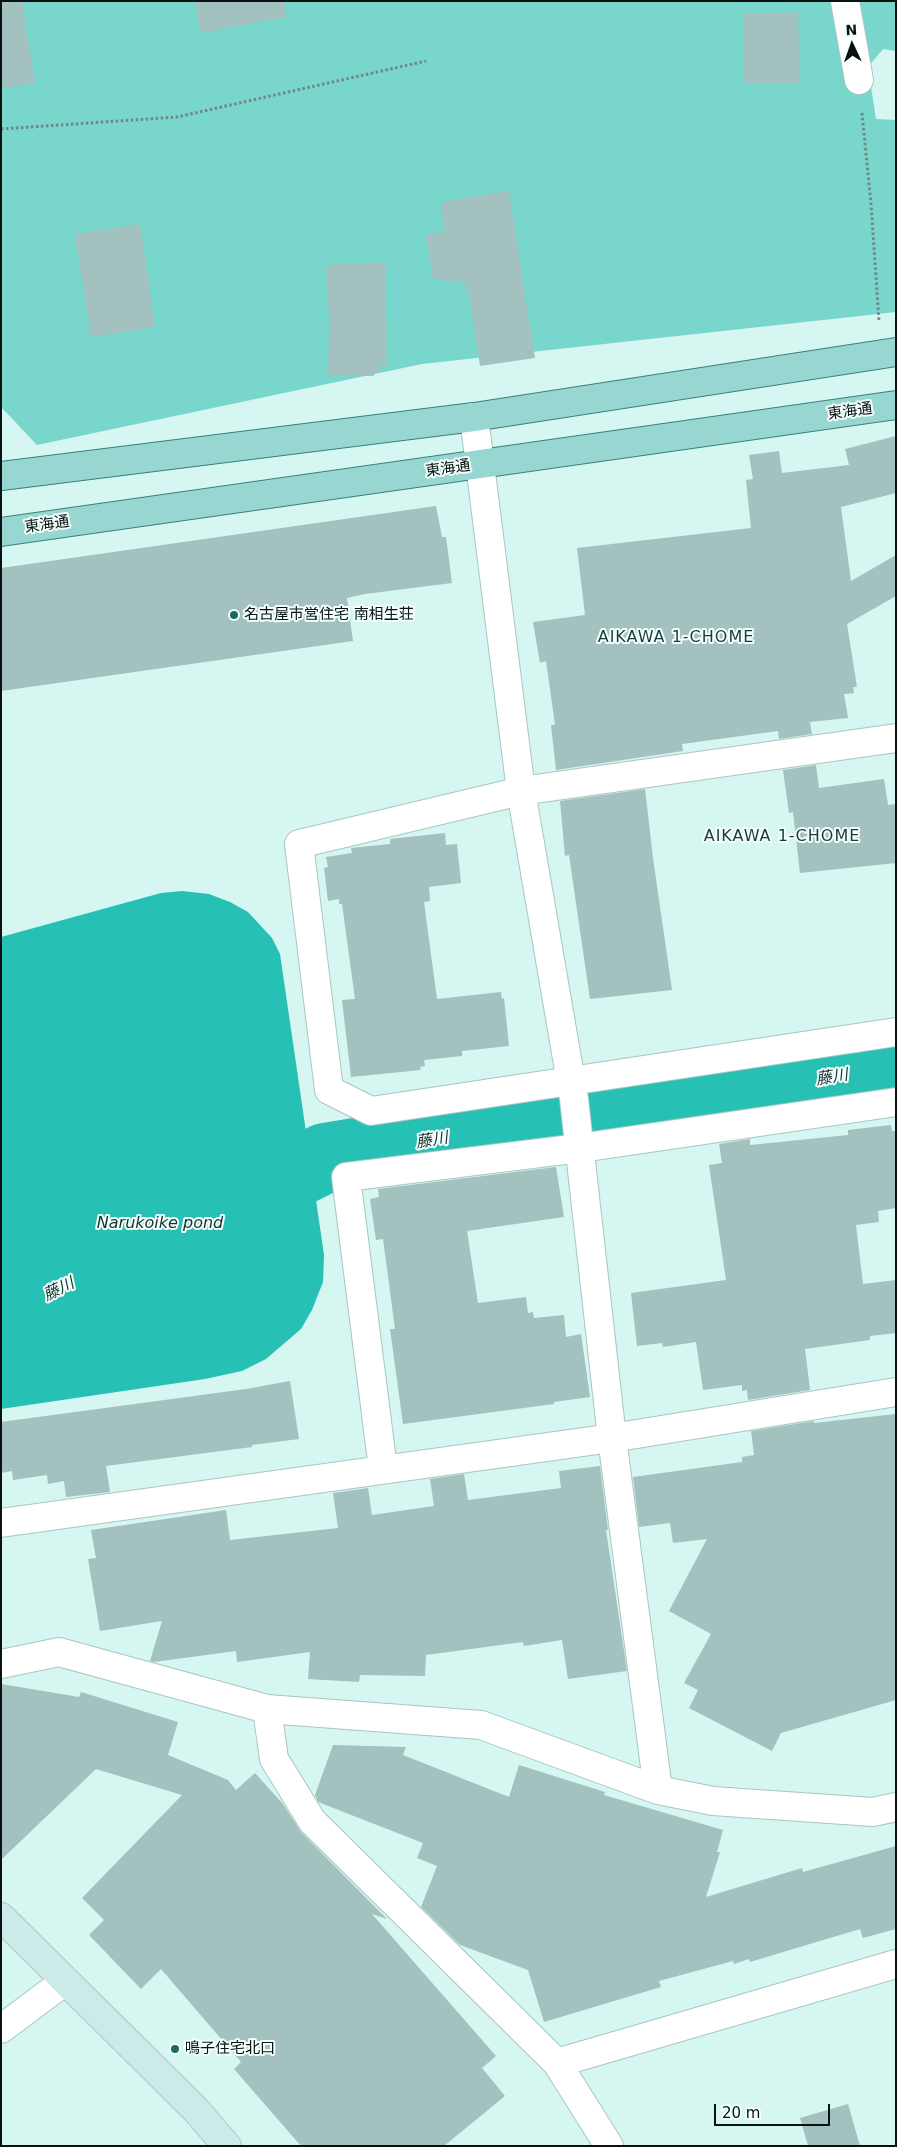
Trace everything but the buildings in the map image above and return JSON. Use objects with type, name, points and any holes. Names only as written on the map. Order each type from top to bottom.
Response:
[{"type":"main road","points":[[1,476],[474,417],[888,353]]},
{"type":"main road","name":"東海通","points":[[1,532],[896,406]]},
{"type":"street","points":[[845,1],[859,80]]},
{"type":"street","points":[[474,417],[521,790],[579,1139],[612,1438],[658,1790]]},
{"type":"street","points":[[896,738],[521,790],[299,844],[329,1090],[371,1111],[572,1089],[896,1032]]},
{"type":"street","points":[[383,1470],[346,1177],[579,1139],[896,1102]]},
{"type":"street","points":[[1,1523],[612,1438],[896,1392]]},
{"type":"street","points":[[1,1664],[59,1652],[267,1709],[481,1725],[658,1790],[713,1801],[873,1812],[896,1807]]},
{"type":"street","points":[[267,1709],[274,1760],[312,1821],[557,2063],[610,2146]]},
{"type":"street","points":[[1,1917],[189,2103],[227,2146]]},
{"type":"street","points":[[557,2063],[896,1964]]},
{"type":"street","points":[[1,2029],[65,1981]]},
{"type":"path","points":[[1,129],[177,117],[426,61]]},
{"type":"path","points":[[859,80],[888,353]]},
{"type":"shaded area","points":[[1,1],[896,1],[896,51],[883,49],[868,67],[876,119],[896,120],[896,312],[422,364],[37,445],[1,407]]},
{"type":"water","name":"Narukoike pond","points":[[182,891],[209,894],[230,902],[248,912],[272,938],[280,954],[324,1255],[323,1282],[312,1310],[301,1329],[266,1359],[242,1371],[205,1379],[1,1409],[1,937],[161,893]]},
{"type":"waterway","name":"藤川","points":[[224,1208],[325,1158],[608,1111],[896,1068]]},
{"type":"place","name":"名古屋市営住宅 南相生荘","points":[[234,615]]},
{"type":"place","name":"鳴子住宅北口","points":[[175,2049]]},
{"type":"district","name":"AIKAWA 1-CHOME","points":[[676,638]]},
{"type":"district","name":"AIKAWA 1-CHOME","points":[[782,837]]}]
